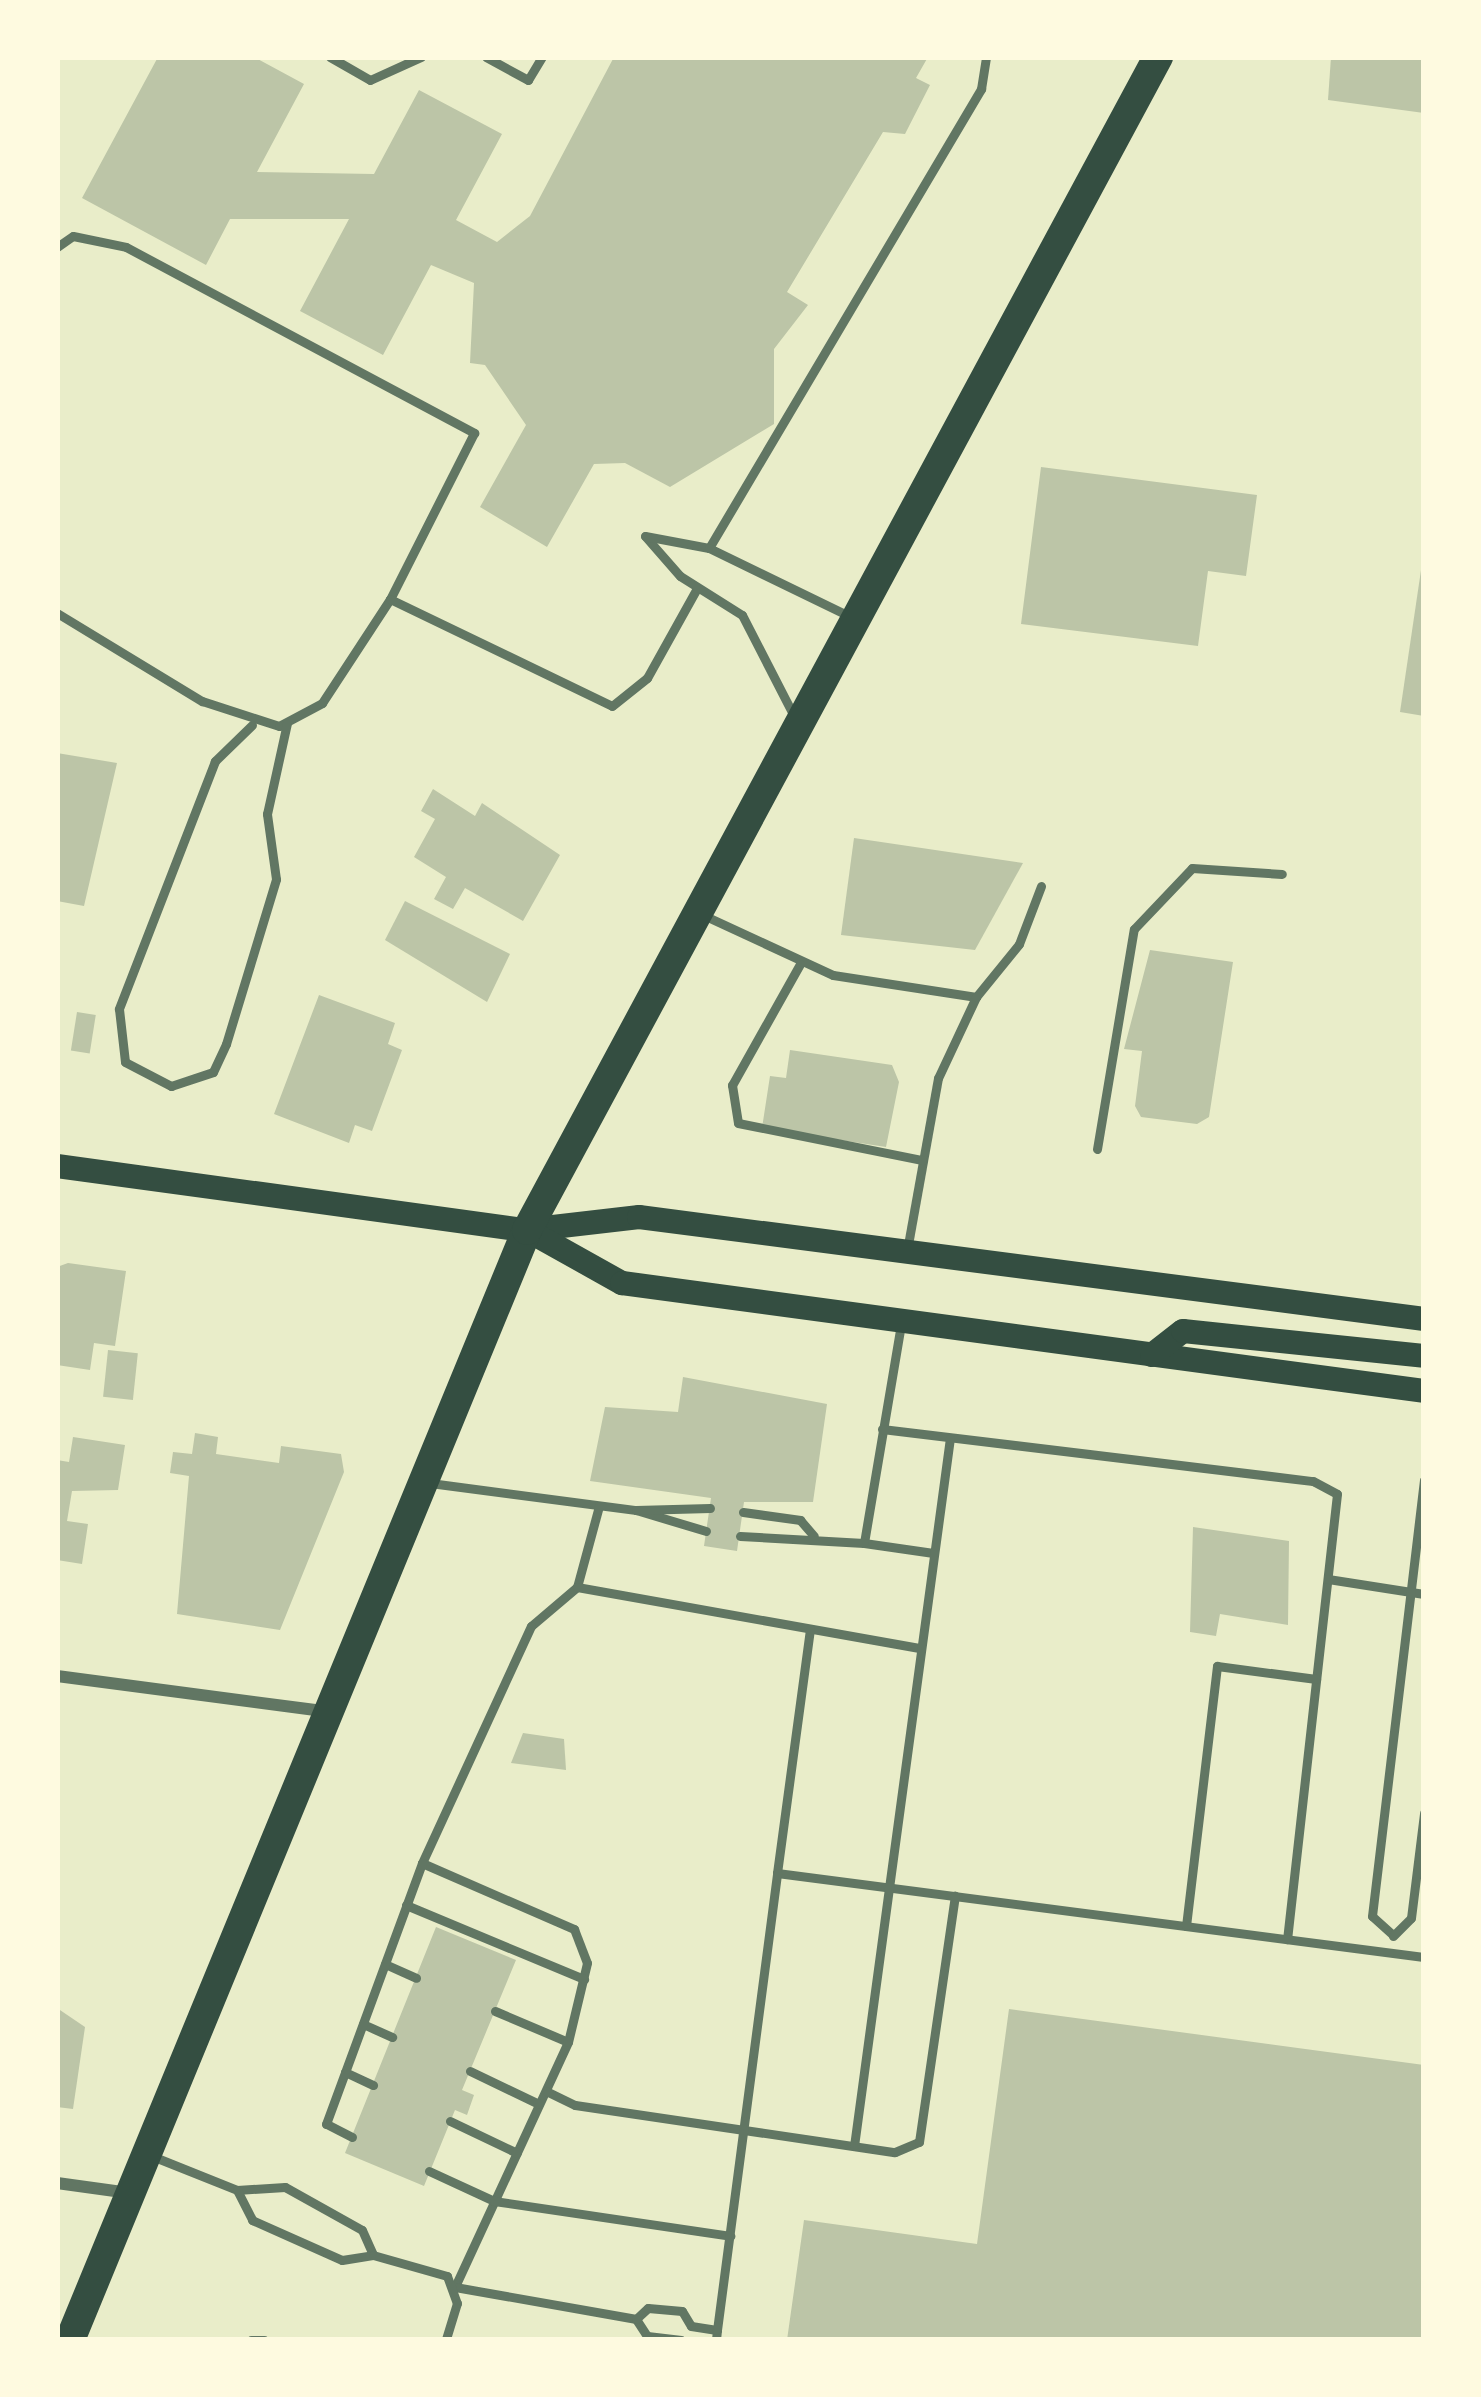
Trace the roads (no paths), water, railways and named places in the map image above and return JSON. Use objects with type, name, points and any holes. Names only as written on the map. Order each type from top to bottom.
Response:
[{"type":"main road","points":[[70,2340],[527,1230],[1158,57]]},
{"type":"main road","points":[[57,1166],[527,1230],[639,1217],[1424,1319]]},
{"type":"main road","points":[[527,1230],[622,1283],[1424,1391]]},
{"type":"main road","points":[[1152,1355],[1183,1331],[1424,1356]]},
{"type":"street","points":[[57,1676],[331,1712]]},
{"type":"street","points":[[57,2183],[130,2193]]},
{"type":"lane","points":[[330,57],[370,80],[430,57]]},
{"type":"lane","points":[[486,57],[528,80],[542,57]]},
{"type":"lane","points":[[709,548],[981,89],[986,57]]},
{"type":"lane","points":[[57,247],[73,236],[126,247],[474,433],[390,599],[322,703],[287,723],[252,725],[57,613]]},
{"type":"lane","points":[[798,726],[742,615],[697,588],[645,536],[709,548],[856,619]]},
{"type":"lane","points":[[390,599],[409,603],[612,706],[646,678],[697,588]]},
{"type":"lane","points":[[252,725],[215,760],[119,1009],[125,1062],[171,1086],[213,1072],[226,1044],[276,879],[267,814],[287,723]]},
{"type":"lane","points":[[1097,1150],[1134,928],[1192,868],[1282,874]]},
{"type":"lane","points":[[907,1251],[938,1078],[976,998],[1019,944],[1041,886]]},
{"type":"lane","points":[[699,911],[800,964],[976,998]]},
{"type":"lane","points":[[800,964],[732,1085],[738,1123],[922,1160]]},
{"type":"lane","points":[[864,1543],[901,1324]]},
{"type":"lane","points":[[882,1429],[1313,1481],[1337,1494],[1287,1939]]},
{"type":"lane","points":[[854,2146],[950,1438]]},
{"type":"lane","points":[[1393,1935],[1372,1916],[1424,1480]]},
{"type":"lane","points":[[424,1483],[636,1510],[710,1508]]},
{"type":"lane","points":[[352,2137],[326,2124],[422,1863],[531,1626],[577,1587],[599,1506]]},
{"type":"lane","points":[[636,1510],[706,1532]]},
{"type":"lane","points":[[743,1512],[800,1520],[814,1536]]},
{"type":"lane","points":[[740,1536],[796,1545],[814,1536],[933,1553]]},
{"type":"lane","points":[[1328,1579],[1424,1594]]},
{"type":"lane","points":[[577,1587],[921,1648]]},
{"type":"lane","points":[[636,2319],[648,2308],[682,2311],[691,2326],[717,2335],[810,1629]]},
{"type":"lane","points":[[1186,1926],[1217,1666],[1316,1679]]},
{"type":"lane","points":[[1387,1952],[1393,1935],[1412,1918],[1424,1813]]},
{"type":"lane","points":[[422,1863],[574,1929],[584,1978],[568,2042],[455,2287],[446,2340]]},
{"type":"lane","points":[[778,1873],[1424,1957]]},
{"type":"lane","points":[[545,2091],[854,2146],[919,2142],[955,1896]]},
{"type":"lane","points":[[406,1905],[584,1978]]},
{"type":"lane","points":[[386,1964],[416,1978]]},
{"type":"lane","points":[[495,2011],[568,2042]]},
{"type":"lane","points":[[363,2024],[392,2037]]},
{"type":"lane","points":[[470,2071],[538,2104]]},
{"type":"lane","points":[[345,2072],[373,2084]]},
{"type":"lane","points":[[450,2121],[517,2153]]},
{"type":"lane","points":[[146,2154],[237,2190],[285,2187],[362,2230],[373,2255]]},
{"type":"lane","points":[[429,2171],[494,2201],[730,2236]]},
{"type":"lane","points":[[237,2190],[252,2220],[342,2260],[373,2255],[455,2287],[636,2319],[647,2336],[682,2340],[691,2326]]},
{"type":"lane","points":[[251,2340],[264,2340]]}]
